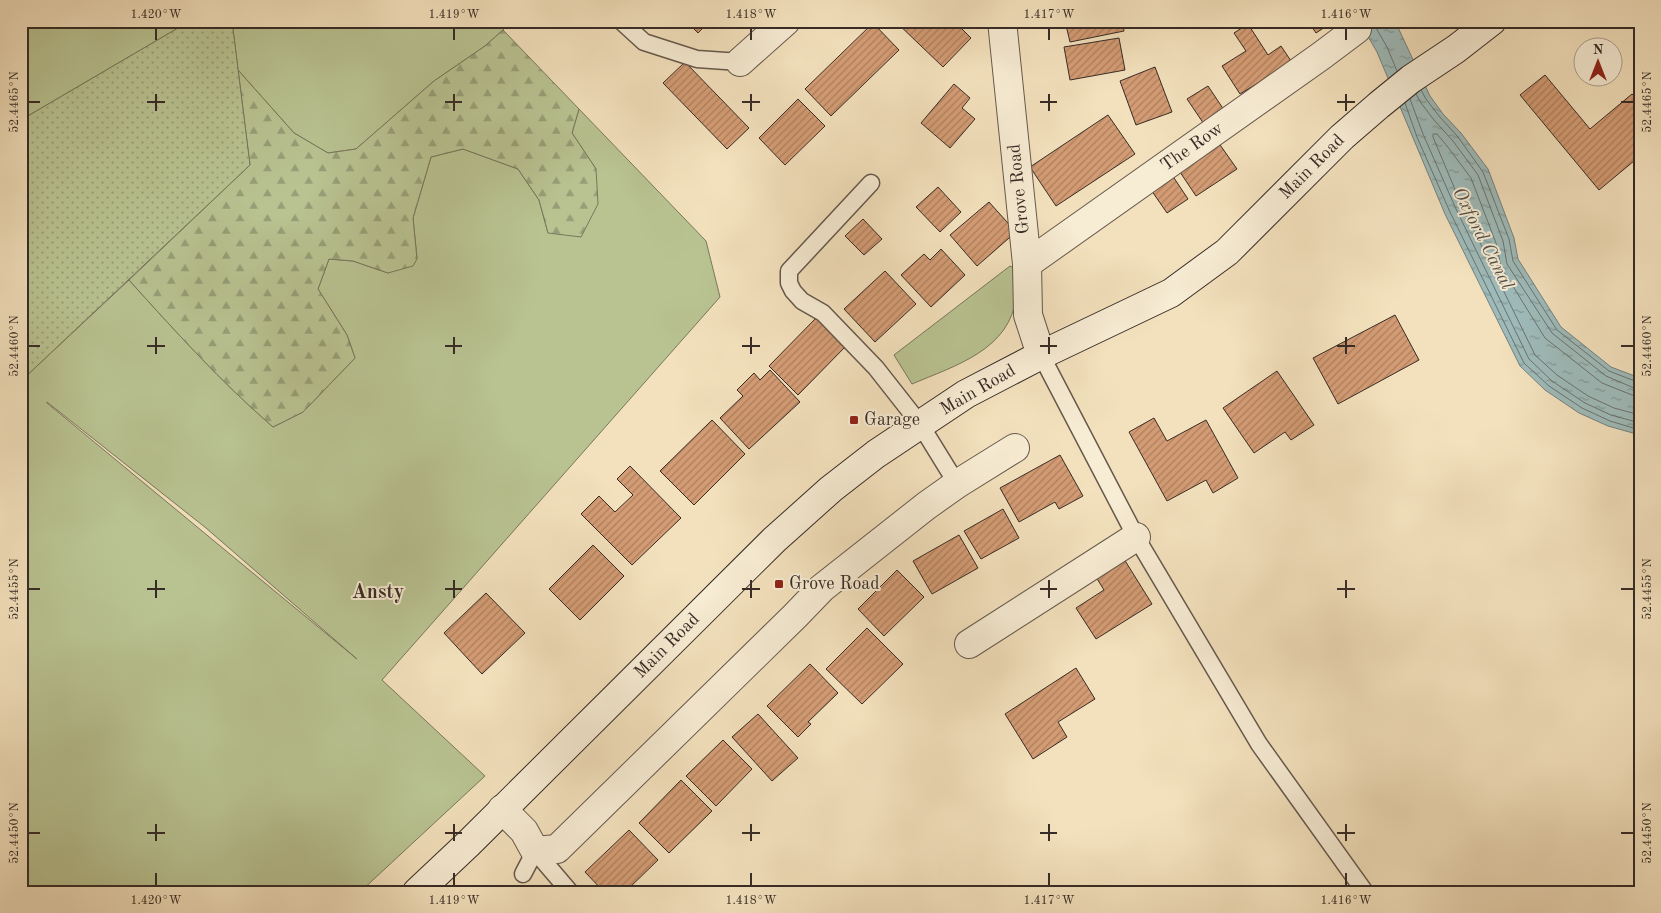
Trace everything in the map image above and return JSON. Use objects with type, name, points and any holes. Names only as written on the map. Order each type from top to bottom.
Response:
[{"type":"street","points":[[740,62],[786,21]]},
{"type":"street","name":"Grove Road","points":[[1002,21],[1027,264],[1028,315],[1040,355]]},
{"type":"street","name":"Main Road","points":[[417,892],[468,844],[774,540],[831,489],[876,454],[966,394],[1040,355],[1170,293],[1227,252],[1355,125],[1411,79],[1456,49],[1492,21]]},
{"type":"street","name":"The Row","points":[[1027,264],[1357,29]]},
{"type":"street","points":[[502,809],[524,831],[529,862],[557,849],[822,588],[957,484],[1015,448]]},
{"type":"street","points":[[969,644],[1136,536]]},
{"type":"lane","points":[[621,21],[644,42],[697,60],[740,62]]},
{"type":"lane","points":[[871,183],[789,271],[790,283],[793,291],[802,301],[823,313],[876,368],[920,424],[957,484]]},
{"type":"lane","points":[[1040,355],[1136,536],[1259,744],[1365,892]]},
{"type":"lane","points":[[529,862],[570,892]]},
{"type":"green space","points":[[21,21],[190,21],[21,120]]},
{"type":"green space","points":[[190,21],[232,21],[250,165],[21,381],[21,120]]},
{"type":"green space","points":[[232,21],[513,21],[485,46],[434,81],[356,149],[328,153],[294,133],[238,70]]},
{"type":"green space","points":[[503,30],[579,109],[572,133],[596,169],[598,204],[581,237],[548,233],[539,200],[518,169],[463,149],[431,157],[413,218],[417,259],[413,266],[388,273],[353,261],[329,259],[318,289],[347,335],[355,358],[303,412],[273,427],[217,374],[129,280],[250,165],[238,70],[294,133],[328,153],[356,149],[434,81],[485,46]]},
{"type":"green space","points":[[579,109],[706,241],[720,297],[382,680],[485,776],[360,892],[21,892],[21,381],[129,280],[217,374],[273,427],[303,412],[355,358],[347,335],[318,289],[329,259],[353,261],[388,273],[417,258],[413,218],[431,157],[463,149],[518,169],[539,200],[548,233],[596,169],[572,133]],"holes":[[[47,402],[206,528],[357,659]]]},
{"type":"green space","points":[[1010,266],[1016,269],[1016,296],[1012,315],[1004,330],[978,354],[912,384],[894,355]]},
{"type":"water","name":"Oxford Canal","points":[[1359,21],[1395,21],[1430,96],[1488,169],[1514,238],[1518,259],[1561,327],[1611,367],[1640,378],[1640,435],[1608,426],[1579,413],[1545,390],[1520,366],[1445,214],[1377,52]]},
{"type":"building","points":[[686,21],[710,21],[698,33]]},
{"type":"building","points":[[895,21],[954,21],[971,38],[943,67]]},
{"type":"building","points":[[1065,21],[1122,21],[1124,31],[1070,42]]},
{"type":"building","points":[[1308,21],[1330,21],[1331,23],[1316,33]]},
{"type":"building","points":[[873,23],[899,50],[831,116],[805,89]]},
{"type":"building","points":[[1248,24],[1268,55],[1281,46],[1295,67],[1261,88],[1258,83],[1240,94],[1222,66],[1246,51],[1234,33]]},
{"type":"building","points":[[1119,38],[1125,70],[1070,80],[1064,47]]},
{"type":"building","points":[[685,62],[749,128],[727,149],[663,83]]},
{"type":"building","points":[[1155,67],[1172,112],[1136,125],[1120,81]]},
{"type":"building","points":[[1545,75],[1590,129],[1632,94],[1640,102],[1640,156],[1599,190],[1520,95]]},
{"type":"building","points":[[954,84],[970,98],[962,108],[975,119],[950,148],[921,123]]},
{"type":"building","points":[[1208,86],[1226,113],[1206,127],[1187,99]]},
{"type":"building","points":[[798,99],[825,126],[785,165],[759,138]]},
{"type":"building","points":[[1108,115],[1135,154],[1056,206],[1030,167]]},
{"type":"building","points":[[1218,142],[1237,169],[1196,196],[1178,169]]},
{"type":"building","points":[[1168,169],[1188,199],[1167,213],[1147,184]]},
{"type":"building","points":[[938,187],[961,212],[940,232],[916,207]]},
{"type":"building","points":[[989,202],[1016,232],[977,266],[950,235]]},
{"type":"building","points":[[863,219],[882,239],[864,255],[845,236]]},
{"type":"building","points":[[941,249],[965,275],[931,307],[901,275],[924,254],[930,260]]},
{"type":"building","points":[[885,271],[916,304],[875,342],[844,309]]},
{"type":"building","points":[[1395,315],[1419,360],[1338,404],[1313,358]]},
{"type":"building","points":[[818,316],[847,345],[798,395],[769,366]]},
{"type":"building","points":[[770,370],[800,402],[749,449],[720,418],[743,396],[737,390],[754,373],[760,380]]},
{"type":"building","points":[[1277,371],[1314,425],[1291,440],[1285,432],[1254,453],[1223,408]]},
{"type":"building","points":[[1154,418],[1167,441],[1206,420],[1238,478],[1213,493],[1206,480],[1167,501],[1129,432]]},
{"type":"building","points":[[712,420],[745,454],[694,505],[660,471]]},
{"type":"building","points":[[1060,455],[1083,496],[1059,509],[1055,502],[1019,522],[1000,488]]},
{"type":"building","points":[[630,466],[681,518],[632,565],[581,514],[599,496],[615,512],[633,495],[617,479]]},
{"type":"building","points":[[1003,509],[1019,538],[981,559],[964,531]]},
{"type":"building","points":[[959,535],[978,568],[932,594],[913,561]]},
{"type":"building","points":[[593,545],[624,576],[580,620],[549,589]]},
{"type":"building","points":[[1124,559],[1152,604],[1096,639],[1076,608],[1104,590],[1096,577]]},
{"type":"building","points":[[897,570],[924,597],[884,636],[858,609]]},
{"type":"building","points":[[486,593],[525,633],[482,674],[444,633]]},
{"type":"building","points":[[867,628],[903,664],[862,704],[826,669]]},
{"type":"building","points":[[810,664],[838,693],[808,722],[811,724],[798,737],[767,706]]},
{"type":"building","points":[[1076,668],[1095,699],[1058,722],[1067,737],[1033,759],[1005,714]]},
{"type":"building","points":[[758,714],[798,758],[772,781],[732,737]]},
{"type":"building","points":[[723,740],[752,769],[716,806],[686,776]]},
{"type":"building","points":[[681,780],[712,811],[669,853],[639,823]]},
{"type":"building","points":[[629,830],[658,860],[625,892],[604,892],[585,872]]},
{"type":"place","name":"Garage","points":[[854,420]]},
{"type":"place","name":"Grove Road","points":[[779,584]]},
{"type":"district","name":"Ansty","points":[[378,593]]}]
